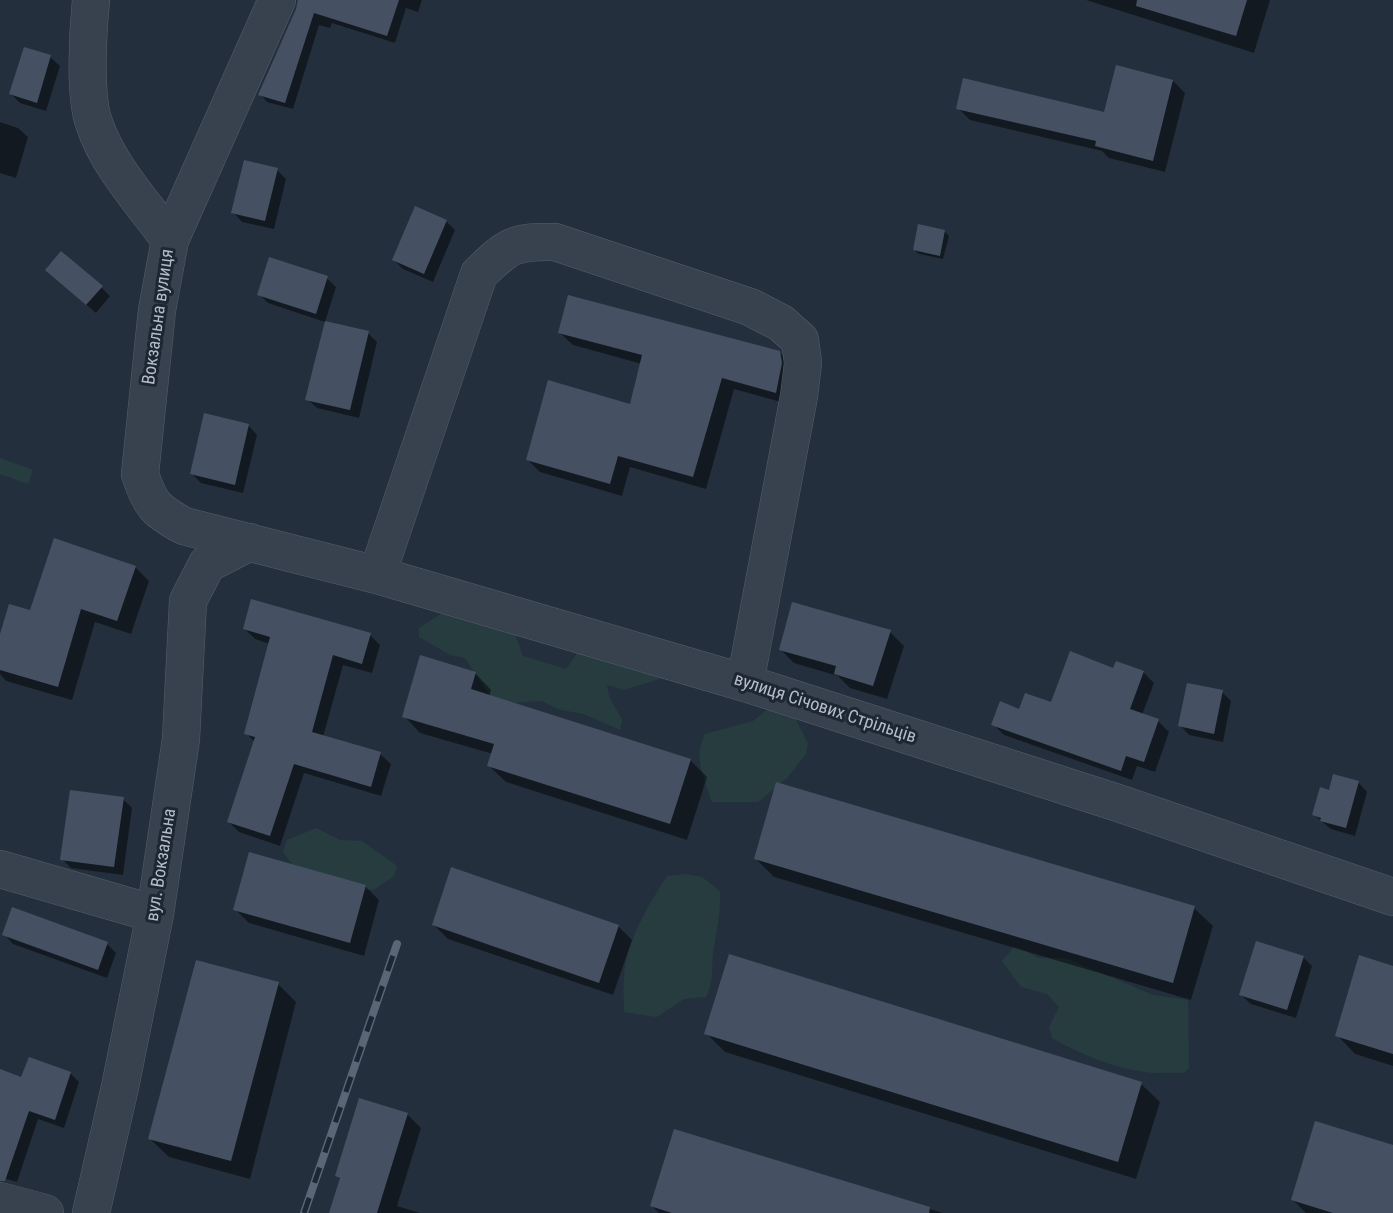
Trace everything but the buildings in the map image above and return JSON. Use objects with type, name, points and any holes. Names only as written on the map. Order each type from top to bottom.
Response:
[{"type":"street","points":[[91,0],[89,104],[93,122],[113,162],[170,240]]},
{"type":"street","name":"Вокзальна вулиця","points":[[250,542],[184,526],[164,515],[148,498],[140,474],[157,310],[170,240],[277,0]]},
{"type":"street","points":[[377,575],[479,274],[504,250],[529,242],[555,242],[750,307],[781,323],[800,340],[803,363],[799,396],[745,683]]},
{"type":"street","name":"вулиця Січових Стрільців","points":[[250,542],[377,575],[745,683],[1118,803],[1393,897]]},
{"type":"street","name":"вул. Вокзальна","points":[[91,1213],[155,914],[181,739],[188,601],[207,564],[250,542]]},
{"type":"street","points":[[0,869],[155,914]]},
{"type":"street","points":[[0,1201],[45,1213]]},
{"type":"green space","points":[[0,458],[33,470],[28,484],[0,474]]},
{"type":"green space","points":[[447,610],[515,621],[516,637],[523,656],[566,669],[578,652],[646,661],[662,678],[624,690],[607,685],[609,696],[622,720],[620,730],[584,714],[561,710],[541,701],[495,704],[465,658],[450,655],[419,637],[419,628]]},
{"type":"green space","points":[[776,703],[793,714],[808,743],[806,754],[787,778],[758,802],[712,802],[700,760],[705,734],[753,721]]},
{"type":"green space","points":[[316,828],[340,840],[362,841],[397,866],[394,876],[375,889],[352,892],[298,872],[283,852],[287,840]]},
{"type":"green space","points":[[686,874],[702,877],[720,891],[712,977],[706,997],[684,999],[657,1017],[624,1012],[626,964],[633,937],[667,876]]},
{"type":"green space","points":[[1014,947],[1038,958],[1066,958],[1153,995],[1188,1000],[1189,1068],[1184,1073],[1132,1070],[1097,1059],[1052,1038],[1049,1027],[1059,1007],[1047,994],[1021,987],[1002,961]]},
{"type":"railway","points":[[304,1213],[397,944]]}]
